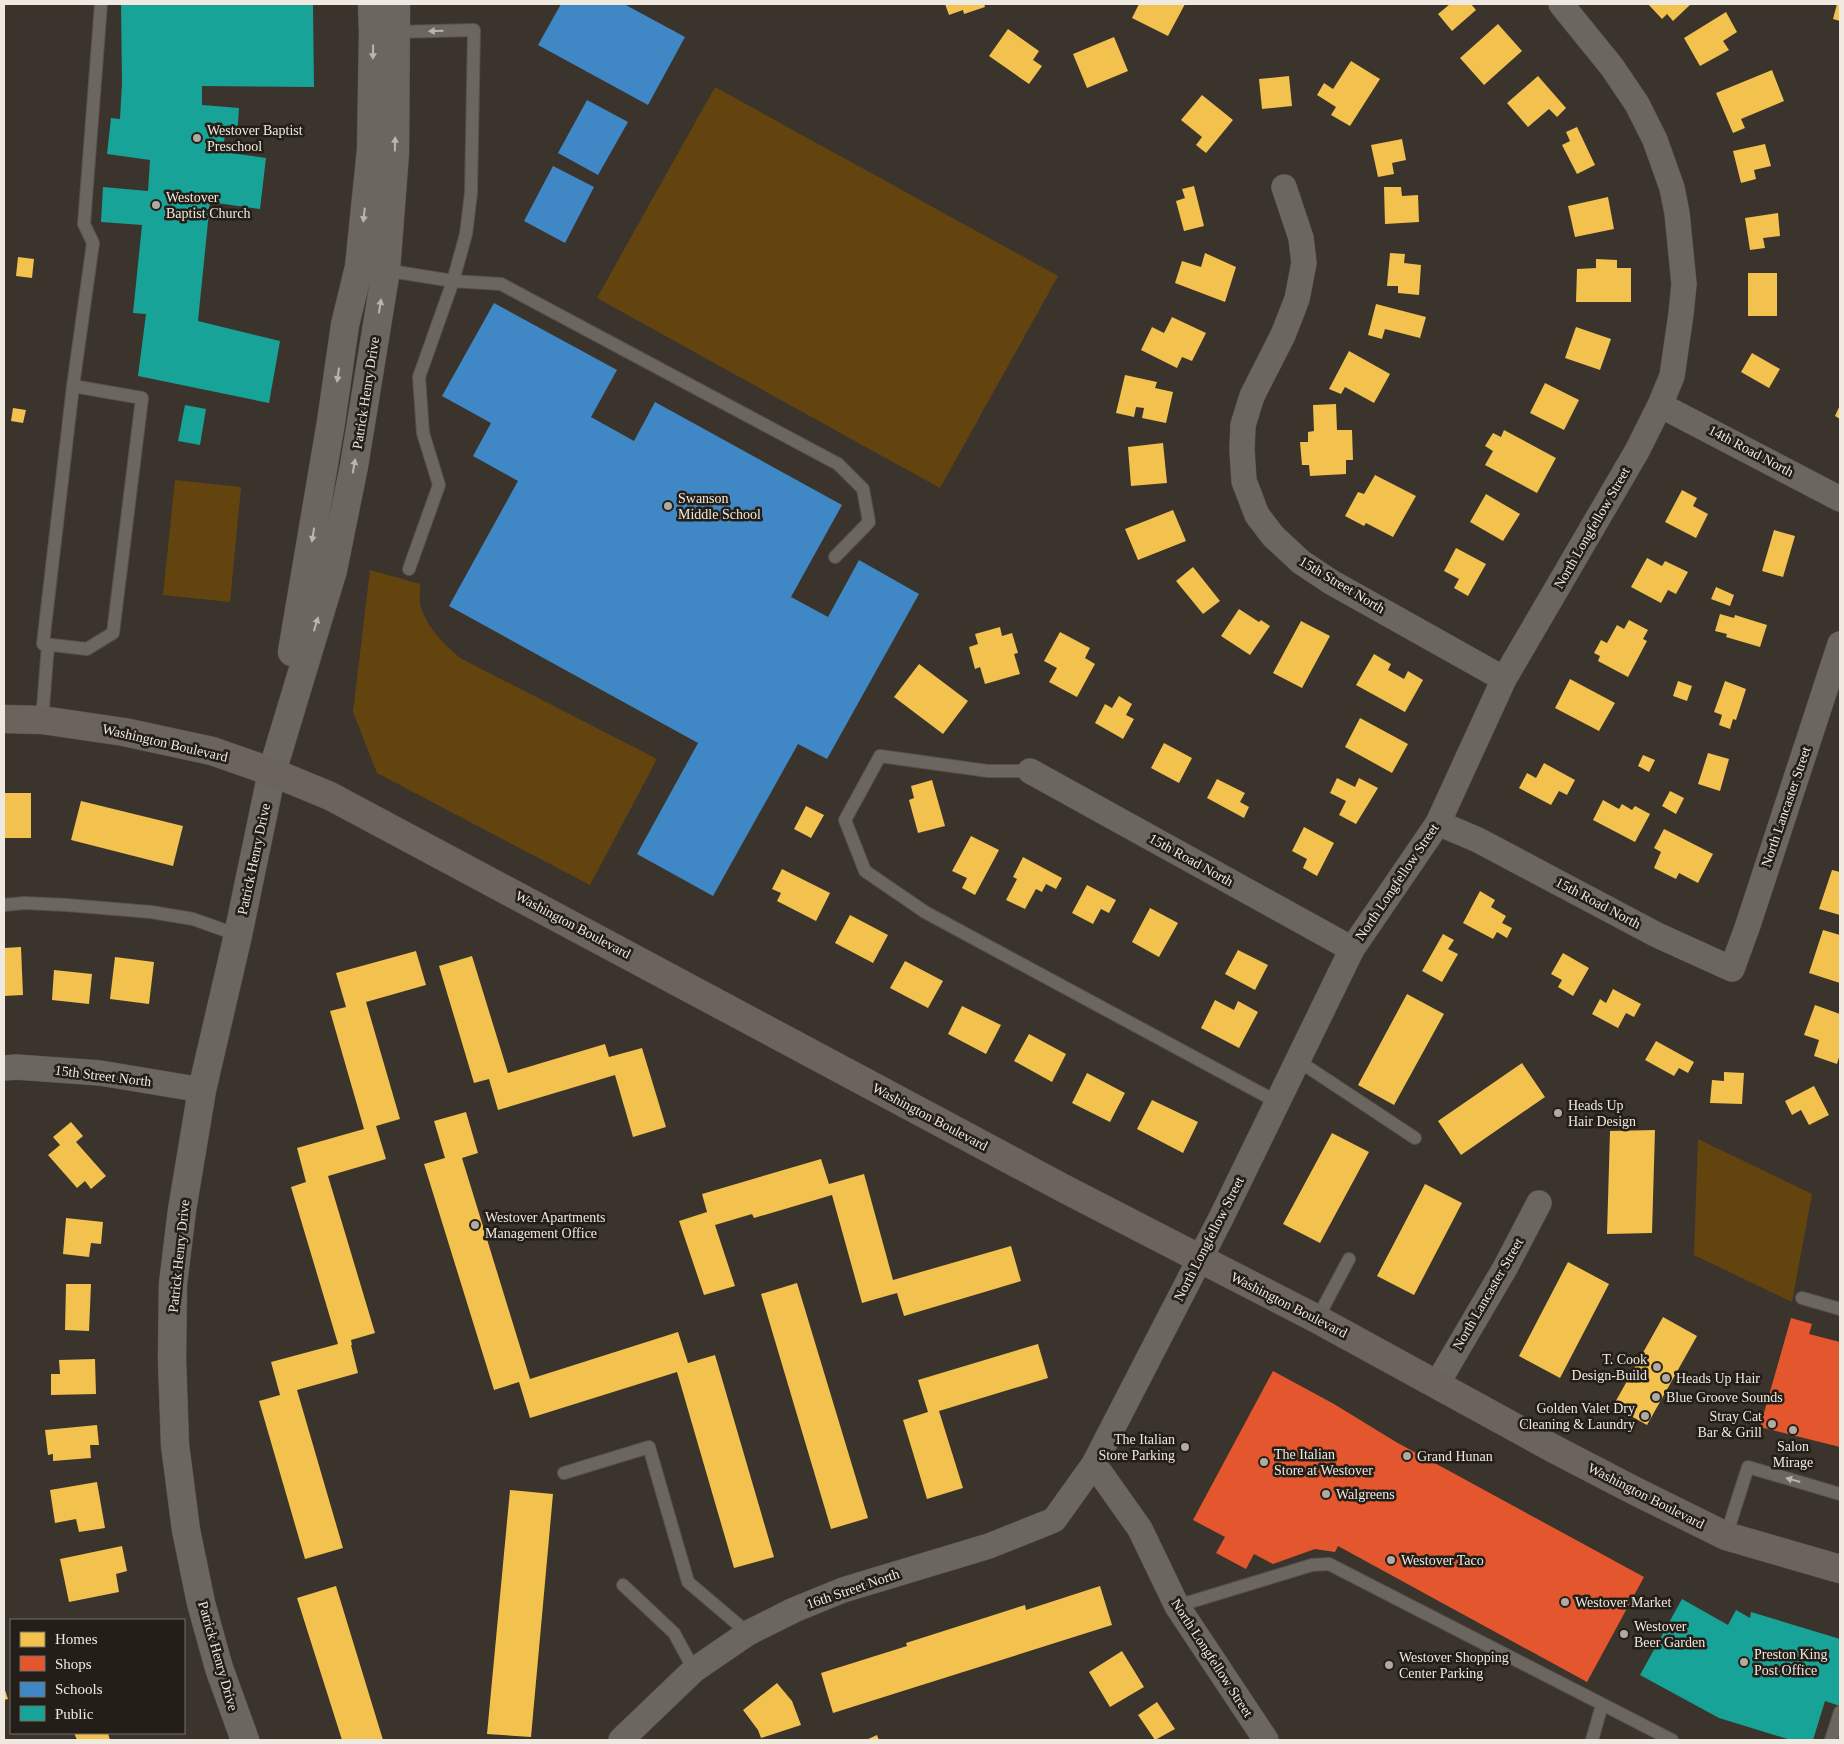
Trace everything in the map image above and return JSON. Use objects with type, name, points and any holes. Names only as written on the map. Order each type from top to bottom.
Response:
[{"type":"main road","name":"Washington Boulevard","points":[[4,719],[42,720],[124,732],[212,751],[272,772],[330,796],[1061,1187],[1317,1319],[1556,1450],[1726,1536],[1840,1569]]},
{"type":"street","name":"Patrick Henry Drive","points":[[245,1740],[219,1668],[201,1602],[186,1530],[175,1445],[172,1359],[173,1284],[182,1210],[202,1090],[238,935],[272,772],[316,515],[345,325],[359,267],[371,150],[372,4]]},
{"type":"street","name":"Patrick Henry Drive","points":[[272,772],[333,570],[354,466],[386,270],[395,153],[396,4]]},
{"type":"street","name":"North Longfellow Street","points":[[1266,1740],[1177,1606],[1140,1529],[1094,1464],[1199,1259],[1352,949],[1438,823],[1504,680],[1637,451],[1672,376],[1682,314],[1684,284],[1677,213],[1672,188],[1655,140],[1637,104],[1612,67],[1561,4]]},
{"type":"street","name":"15th Street North","points":[[1284,187],[1301,238],[1304,263],[1297,299],[1283,335],[1252,396],[1243,425],[1244,481],[1257,515],[1274,536],[1301,562],[1331,582],[1504,680]]},
{"type":"street","name":"14th Road North","points":[[1660,405],[1840,499]]},
{"type":"street","name":"North Lancaster Street","points":[[1732,969],[1840,644]]},
{"type":"street","name":"15th Road North","points":[[1030,771],[1352,949]]},
{"type":"street","name":"15th Road North","points":[[1438,823],[1478,840],[1657,935],[1732,969]]},
{"type":"street","name":"15th Street North","points":[[4,1068],[16,1067],[100,1073],[202,1090]]},
{"type":"street","name":"North Lancaster Street","points":[[1437,1384],[1504,1268],[1538,1203]]},
{"type":"street","name":"16th Street North","points":[[621,1740],[694,1670],[748,1634],[794,1610],[843,1590],[989,1546],[1054,1520],[1094,1464]]},
{"type":"lane","points":[[72,386],[142,398],[113,633],[87,649],[43,644],[72,386],[93,243],[84,224],[101,4]]},
{"type":"lane","points":[[397,32],[474,30],[472,193],[466,234],[453,281],[419,377],[423,433],[439,484],[408,569]]},
{"type":"lane","points":[[359,267],[453,281],[501,284],[838,464],[863,488],[869,522],[835,557]]},
{"type":"lane","points":[[42,720],[48,645]]},
{"type":"lane","points":[[1030,771],[988,771],[880,756],[845,820],[865,871],[926,912],[1277,1102]]},
{"type":"lane","points":[[4,905],[24,903],[67,905],[151,912],[193,919],[238,935]]},
{"type":"lane","points":[[1297,1060],[1415,1138]]},
{"type":"lane","points":[[1317,1319],[1349,1259]]},
{"type":"lane","points":[[1802,1298],[1840,1309]]},
{"type":"lane","points":[[564,1473],[649,1447],[688,1582],[748,1634]]},
{"type":"lane","points":[[1726,1536],[1748,1467],[1840,1494]]},
{"type":"lane","points":[[1177,1606],[1312,1565],[1329,1564],[1672,1740]]},
{"type":"lane","points":[[624,1585],[674,1633],[694,1670]]},
{"type":"lane","points":[[1592,1740],[1602,1705]]},
{"type":"lane","points":[[1831,1740],[1840,1712]]},
{"type":"shaded area","points":[[715,87],[1058,276],[940,488],[597,298]]},
{"type":"shaded area","points":[[175,480],[241,487],[230,602],[163,595]]},
{"type":"shaded area","points":[[370,570],[420,584],[420,605],[424,616],[442,642],[460,658],[657,759],[590,885],[377,773],[353,712]]},
{"type":"shaded area","points":[[1698,1139],[1812,1194],[1792,1302],[1694,1255]]},
{"type":"building: Homes","points":[[945,4],[984,4],[985,7],[964,14],[963,10],[949,15]]},
{"type":"building: Homes","points":[[1139,4],[1185,4],[1168,36],[1132,18]]},
{"type":"building: Homes","points":[[1450,4],[1471,4],[1476,10],[1452,31],[1438,14]]},
{"type":"building: Homes","points":[[1648,4],[1691,4],[1673,21],[1667,14],[1662,19]]},
{"type":"building: Homes","points":[[1837,4],[1840,5],[1840,21],[1833,19]]},
{"type":"building: Homes","points":[[1726,12],[1737,32],[1723,41],[1729,50],[1700,66],[1684,38]]},
{"type":"building: Homes","points":[[1498,24],[1522,51],[1484,85],[1460,58]]},
{"type":"building: Homes","points":[[1008,29],[1039,51],[1033,60],[1042,66],[1029,84],[989,56]]},
{"type":"building: Homes","points":[[1114,37],[1128,71],[1087,88],[1073,54]]},
{"type":"building: Homes","points":[[1351,61],[1380,79],[1350,126],[1331,115],[1336,107],[1317,95],[1324,83],[1333,89]]},
{"type":"building: Homes","points":[[1772,70],[1784,101],[1741,119],[1745,128],[1733,133],[1716,93]]},
{"type":"building: Homes","points":[[1289,76],[1292,106],[1262,109],[1259,79]]},
{"type":"building: Homes","points":[[1538,76],[1566,108],[1557,117],[1549,109],[1528,127],[1507,103]]},
{"type":"building: Homes","points":[[1202,95],[1233,120],[1206,153],[1196,145],[1202,137],[1181,120]]},
{"type":"building: Homes","points":[[1577,127],[1595,165],[1577,174],[1562,145],[1570,141],[1566,132]]},
{"type":"building: Homes","points":[[1402,139],[1406,160],[1392,163],[1394,174],[1378,177],[1371,145]]},
{"type":"building: Homes","points":[[1765,144],[1771,166],[1754,170],[1756,179],[1741,183],[1733,151]]},
{"type":"building: Homes","points":[[1194,186],[1204,226],[1184,231],[1176,201],[1185,198],[1182,189]]},
{"type":"building: Homes","points":[[1384,187],[1401,187],[1402,196],[1418,195],[1419,222],[1385,224]]},
{"type":"building: Homes","points":[[1608,197],[1614,229],[1575,237],[1568,206]]},
{"type":"building: Homes","points":[[1778,213],[1780,236],[1763,238],[1765,248],[1750,250],[1745,218]]},
{"type":"building: Homes","points":[[1205,253],[1236,267],[1225,302],[1175,283],[1182,261],[1201,267]]},
{"type":"building: Homes","points":[[1390,253],[1405,254],[1404,263],[1421,265],[1419,295],[1398,293],[1398,286],[1387,286]]},
{"type":"building: Homes","points":[[18,257],[34,259],[32,278],[16,276]]},
{"type":"building: Homes","points":[[1596,259],[1617,260],[1617,268],[1631,268],[1631,302],[1576,302],[1577,269],[1596,268]]},
{"type":"building: Homes","points":[[1748,273],[1777,273],[1777,316],[1748,316]]},
{"type":"building: Homes","points":[[1376,304],[1426,317],[1420,338],[1385,329],[1382,339],[1368,335]]},
{"type":"building: Homes","points":[[1172,317],[1206,333],[1192,361],[1182,357],[1177,368],[1141,350],[1152,327],[1164,333]]},
{"type":"building: Homes","points":[[1576,327],[1611,339],[1600,370],[1565,358]]},
{"type":"building: Homes","points":[[1349,351],[1390,374],[1374,403],[1345,387],[1341,394],[1329,389]]},
{"type":"building: Homes","points":[[1752,353],[1780,369],[1769,388],[1741,372]]},
{"type":"building: Homes","points":[[1125,375],[1157,382],[1155,388],[1173,392],[1166,423],[1142,418],[1144,408],[1136,407],[1134,417],[1116,413]]},
{"type":"building: Homes","points":[[1545,383],[1579,400],[1564,430],[1530,413]]},
{"type":"building: Homes","points":[[1336,404],[1337,430],[1352,430],[1353,460],[1346,460],[1346,474],[1310,476],[1309,465],[1302,465],[1300,442],[1308,442],[1308,432],[1314,431],[1313,405]]},
{"type":"building: Homes","points":[[1840,405],[1840,419],[1835,416]]},
{"type":"building: Homes","points":[[13,408],[26,410],[23,423],[11,421]]},
{"type":"building: Homes","points":[[1504,430],[1556,458],[1537,493],[1485,465],[1493,451],[1485,446],[1493,433],[1501,437]]},
{"type":"building: Homes","points":[[1163,443],[1167,483],[1131,486],[1128,447]]},
{"type":"building: Homes","points":[[1375,475],[1416,496],[1393,537],[1366,523],[1364,526],[1345,516],[1358,492],[1364,494]]},
{"type":"building: Homes","points":[[1682,490],[1697,498],[1693,506],[1708,514],[1696,538],[1665,522]]},
{"type":"building: Homes","points":[[1486,494],[1520,514],[1503,541],[1470,522]]},
{"type":"building: Homes","points":[[1173,510],[1186,541],[1138,560],[1125,529]]},
{"type":"building: Homes","points":[[1774,530],[1795,536],[1783,577],[1762,571]]},
{"type":"building: Homes","points":[[1456,548],[1486,564],[1468,596],[1454,588],[1459,579],[1444,571]]},
{"type":"building: Homes","points":[[1647,558],[1662,566],[1665,561],[1688,572],[1676,594],[1668,590],[1661,603],[1631,587]]},
{"type":"building: Homes","points":[[1193,567],[1220,601],[1203,614],[1176,581]]},
{"type":"building: Homes","points":[[1716,587],[1734,595],[1730,606],[1711,599]]},
{"type":"building: Homes","points":[[1239,609],[1259,622],[1261,620],[1270,626],[1250,655],[1221,636]]},
{"type":"building: Homes","points":[[1720,614],[1734,618],[1735,615],[1767,625],[1760,647],[1726,637],[1727,634],[1715,631]]},
{"type":"building: Homes","points":[[1629,620],[1648,630],[1643,639],[1647,641],[1628,677],[1598,661],[1600,656],[1594,653],[1601,640],[1607,643],[1617,625],[1624,629]]},
{"type":"building: Homes","points":[[1301,621],[1330,636],[1302,688],[1273,673]]},
{"type":"building: Homes","points":[[1000,627],[1002,636],[1012,633],[1018,653],[1014,654],[1020,674],[985,684],[980,667],[975,669],[969,647],[978,644],[975,634]]},
{"type":"building: Homes","points":[[1060,632],[1090,648],[1085,658],[1095,664],[1077,697],[1049,682],[1057,668],[1044,661]]},
{"type":"building: Homes","points":[[1374,654],[1391,664],[1388,670],[1404,679],[1408,671],[1423,680],[1405,712],[1356,685]]},
{"type":"building: Homes","points":[[919,664],[968,701],[943,734],[894,697]]},
{"type":"building: Homes","points":[[1570,679],[1615,703],[1599,731],[1555,708]]},
{"type":"building: Homes","points":[[1678,681],[1692,686],[1687,701],[1673,696]]},
{"type":"building: Homes","points":[[1725,681],[1746,689],[1736,720],[1733,719],[1730,729],[1719,725],[1722,715],[1714,712]]},
{"type":"building: Homes","points":[[1119,696],[1132,704],[1126,715],[1134,719],[1123,739],[1095,723],[1105,704],[1112,708]]},
{"type":"building: Homes","points":[[1360,718],[1408,744],[1392,773],[1345,747]]},
{"type":"building: Homes","points":[[1164,743],[1192,758],[1179,783],[1151,768]]},
{"type":"building: Homes","points":[[1708,753],[1729,759],[1720,791],[1698,784]]},
{"type":"building: Homes","points":[[1643,755],[1655,760],[1649,772],[1638,766]]},
{"type":"building: Homes","points":[[1544,763],[1575,780],[1567,795],[1559,791],[1551,805],[1519,788],[1527,773],[1536,778]]},
{"type":"building: Homes","points":[[1337,778],[1355,787],[1359,778],[1378,788],[1356,824],[1339,815],[1346,801],[1330,793]]},
{"type":"building: Homes","points":[[1217,779],[1245,793],[1240,802],[1249,807],[1244,818],[1207,798]]},
{"type":"building: Homes","points":[[932,780],[945,826],[918,833],[909,800],[914,798],[911,786]]},
{"type":"building: Homes","points":[[1670,791],[1684,798],[1676,814],[1662,806]]},
{"type":"building: Homes","points":[[4,793],[31,793],[31,838],[4,838]]},
{"type":"building: Homes","points":[[1603,800],[1619,809],[1622,804],[1632,810],[1635,806],[1650,814],[1635,842],[1593,820]]},
{"type":"building: Homes","points":[[81,801],[183,826],[173,866],[71,840]]},
{"type":"building: Homes","points":[[806,806],[824,815],[811,838],[794,829]]},
{"type":"building: Homes","points":[[1304,827],[1334,843],[1317,876],[1303,868],[1307,859],[1292,851]]},
{"type":"building: Homes","points":[[1664,829],[1713,854],[1698,883],[1679,873],[1676,879],[1654,868],[1661,852],[1654,848]]},
{"type":"building: Homes","points":[[971,836],[999,850],[975,895],[962,888],[967,878],[952,871]]},
{"type":"building: Homes","points":[[1023,857],[1062,878],[1056,889],[1046,884],[1042,892],[1036,889],[1025,909],[1006,900],[1017,879],[1013,877]]},
{"type":"building: Homes","points":[[782,869],[830,893],[816,921],[777,901],[781,893],[772,889]]},
{"type":"building: Homes","points":[[1832,870],[1840,872],[1840,915],[1819,909]]},
{"type":"building: Homes","points":[[1087,885],[1116,900],[1109,913],[1101,909],[1093,924],[1072,913]]},
{"type":"building: Homes","points":[[1480,891],[1495,900],[1491,907],[1506,916],[1502,923],[1512,928],[1507,938],[1497,932],[1493,939],[1463,923]]},
{"type":"building: Homes","points":[[1150,908],[1178,923],[1159,957],[1132,942]]},
{"type":"building: Homes","points":[[850,915],[888,935],[873,963],[835,943]]},
{"type":"building: Homes","points":[[1823,930],[1840,935],[1840,983],[1809,973]]},
{"type":"building: Homes","points":[[1443,934],[1454,940],[1448,949],[1458,954],[1442,982],[1422,971]]},
{"type":"building: Homes","points":[[21,947],[23,995],[4,996],[4,948]]},
{"type":"building: Homes","points":[[1238,950],[1268,965],[1255,990],[1225,974]]},
{"type":"building: Homes","points":[[416,951],[426,985],[366,1002],[400,1119],[376,1126],[386,1159],[328,1176],[375,1333],[351,1340],[358,1373],[297,1390],[343,1548],[305,1559],[259,1401],[280,1395],[271,1362],[338,1344],[291,1187],[306,1182],[297,1148],[364,1129],[330,1011],[346,1007],[336,973]]},
{"type":"building: Homes","points":[[1563,953],[1589,968],[1573,996],[1558,987],[1562,980],[1551,974]]},
{"type":"building: Homes","points":[[472,956],[508,1073],[605,1044],[609,1057],[642,1048],[666,1127],[633,1137],[615,1075],[498,1110],[489,1079],[474,1083],[439,966]]},
{"type":"building: Homes","points":[[115,957],[154,962],[149,1004],[110,999]]},
{"type":"building: Homes","points":[[905,961],[943,981],[928,1008],[890,988]]},
{"type":"building: Homes","points":[[54,970],[92,974],[89,1004],[52,1000]]},
{"type":"building: Homes","points":[[1613,989],[1641,1004],[1634,1017],[1626,1013],[1618,1028],[1592,1014],[1600,999],[1606,1003]]},
{"type":"building: Homes","points":[[1407,994],[1444,1014],[1394,1105],[1358,1085]]},
{"type":"building: Homes","points":[[1215,1000],[1234,1010],[1238,1001],[1258,1012],[1239,1048],[1201,1028]]},
{"type":"building: Homes","points":[[1815,1005],[1840,1014],[1840,1054],[1837,1064],[1814,1056],[1819,1040],[1804,1035]]},
{"type":"building: Homes","points":[[962,1006],[1001,1025],[986,1054],[948,1034]]},
{"type":"building: Homes","points":[[1029,1034],[1066,1054],[1052,1082],[1014,1061]]},
{"type":"building: Homes","points":[[1656,1041],[1694,1062],[1688,1073],[1679,1068],[1674,1076],[1645,1060]]},
{"type":"building: Homes","points":[[1522,1063],[1545,1097],[1461,1155],[1438,1121]]},
{"type":"building: Homes","points":[[1724,1072],[1744,1073],[1742,1104],[1710,1103],[1712,1080],[1724,1081]]},
{"type":"building: Homes","points":[[1087,1073],[1125,1093],[1110,1122],[1072,1103]]},
{"type":"building: Homes","points":[[1814,1086],[1829,1115],[1809,1125],[1801,1110],[1792,1115],[1785,1101]]},
{"type":"building: Homes","points":[[1152,1100],[1198,1122],[1183,1153],[1137,1129]]},
{"type":"building: Homes","points":[[466,1112],[478,1153],[462,1158],[530,1379],[678,1332],[688,1363],[715,1355],[774,1557],[734,1568],[677,1372],[530,1418],[519,1382],[494,1390],[424,1164],[445,1158],[434,1121]]},
{"type":"building: Homes","points":[[71,1122],[83,1136],[76,1142],[106,1176],[91,1189],[85,1181],[77,1188],[48,1155],[60,1145],[53,1137]]},
{"type":"building: Homes","points":[[1655,1130],[1652,1233],[1607,1234],[1610,1131]]},
{"type":"building: Homes","points":[[1332,1133],[1369,1152],[1320,1243],[1283,1224]]},
{"type":"building: Homes","points":[[821,1159],[829,1184],[864,1174],[893,1280],[1011,1246],[1021,1281],[904,1316],[897,1293],[862,1303],[832,1195],[754,1218],[752,1214],[715,1225],[735,1286],[704,1295],[679,1221],[707,1212],[702,1194]]},
{"type":"building: Homes","points":[[1425,1184],[1462,1203],[1414,1295],[1377,1276]]},
{"type":"building: Homes","points":[[66,1218],[103,1222],[101,1244],[91,1243],[89,1257],[63,1254]]},
{"type":"building: Homes","points":[[1568,1262],[1609,1284],[1560,1378],[1519,1356]]},
{"type":"building: Homes","points":[[797,1283],[868,1518],[831,1529],[761,1294]]},
{"type":"building: Homes","points":[[66,1284],[91,1284],[89,1331],[65,1330]]},
{"type":"building: Homes","points":[[1663,1317],[1697,1336],[1647,1425],[1613,1406]]},
{"type":"building: Homes","points":[[1038,1344],[1048,1378],[939,1411],[963,1488],[927,1499],[903,1420],[928,1412],[918,1380]]},
{"type":"building: Homes","points":[[95,1359],[96,1394],[51,1395],[51,1374],[60,1374],[59,1360]]},
{"type":"building: Homes","points":[[97,1425],[99,1445],[90,1445],[91,1458],[53,1461],[53,1454],[48,1455],[45,1430]]},
{"type":"building: Homes","points":[[97,1482],[105,1528],[79,1532],[76,1519],[55,1523],[50,1490]]},
{"type":"building: Homes","points":[[510,1490],[553,1494],[531,1737],[487,1734]]},
{"type":"building: Homes","points":[[122,1546],[127,1571],[116,1574],[119,1592],[69,1602],[60,1559]]},
{"type":"building: Homes","points":[[336,1586],[383,1740],[342,1740],[297,1598]]},
{"type":"building: Homes","points":[[1100,1586],[1112,1625],[833,1713],[821,1673],[907,1646],[906,1643],[1025,1605],[1026,1610]]},
{"type":"building: Homes","points":[[1122,1651],[1144,1687],[1110,1707],[1089,1672]]},
{"type":"building: Homes","points":[[777,1683],[792,1701],[801,1725],[761,1738],[758,1730],[743,1710]]},
{"type":"building: Homes","points":[[4,1687],[8,1699],[4,1700]]},
{"type":"building: Homes","points":[[1157,1702],[1175,1729],[1155,1740],[1138,1715]]},
{"type":"building: Homes","points":[[74,1734],[108,1734],[110,1740],[77,1740]]},
{"type":"building: Homes","points":[[877,1735],[879,1740],[866,1740]]},
{"type":"building: Shops","points":[[1791,1318],[1812,1324],[1809,1334],[1840,1342],[1840,1447],[1760,1427]]},
{"type":"building: Shops","points":[[1273,1371],[1334,1404],[1396,1442],[1644,1577],[1587,1682],[1338,1546],[1335,1552],[1315,1549],[1273,1564],[1254,1554],[1246,1569],[1216,1553],[1225,1537],[1193,1520]]},
{"type":"building: Schools","points":[[561,4],[624,4],[685,37],[648,105],[538,45]]},
{"type":"building: Schools","points":[[587,100],[628,122],[598,175],[558,153]]},
{"type":"building: Schools","points":[[553,166],[594,187],[565,243],[524,221]]},
{"type":"building: Schools","name":"Swanson Middle School","points":[[494,303],[617,370],[591,417],[634,441],[655,402],[842,505],[791,597],[828,617],[859,560],[919,594],[827,759],[798,744],[713,896],[637,854],[698,743],[449,606],[518,481],[473,456],[491,423],[442,396]]},
{"type":"building: Public","name":"Westover Baptist Church","points":[[121,4],[313,4],[314,87],[202,86],[202,105],[239,108],[237,136],[225,134],[223,152],[266,158],[260,209],[210,202],[198,321],[280,341],[269,403],[138,376],[146,314],[133,313],[142,225],[101,222],[103,187],[148,191],[150,160],[107,154],[111,118],[120,119],[122,84]]},
{"type":"building: Public","points":[[185,405],[206,409],[200,445],[178,441]]},
{"type":"building: Public","name":"Preston King Post Office","points":[[1682,1599],[1728,1625],[1736,1610],[1750,1618],[1751,1612],[1840,1639],[1840,1706],[1825,1701],[1813,1740],[1791,1740],[1719,1718],[1640,1675]]},
{"type":"place","name":"Westover Baptist Preschool","points":[[197,138]]},
{"type":"place","name":"Westover Baptist Church","points":[[156,205]]},
{"type":"place","name":"Swanson Middle School","points":[[668,506]]},
{"type":"place","name":"Heads Up Hair Design","points":[[1558,1113]]},
{"type":"place","name":"Westover Apartments Management Office","points":[[475,1225]]},
{"type":"place","name":"T. Cook Design-Build","points":[[1657,1367]]},
{"type":"place","name":"Heads Up Hair","points":[[1666,1378]]},
{"type":"place","name":"Blue Groove Sounds","points":[[1656,1397]]},
{"type":"place","name":"Golden Valet Dry Cleaning & Laundry","points":[[1645,1416]]},
{"type":"place","name":"Stray Cat Bar & Grill","points":[[1772,1424]]},
{"type":"place","name":"Salon Mirage","points":[[1793,1430]]},
{"type":"place","name":"The Italian Store Parking","points":[[1185,1447]]},
{"type":"place","name":"Grand Hunan","points":[[1407,1456]]},
{"type":"place","name":"The Italian Store at Westover","points":[[1264,1462]]},
{"type":"place","name":"Walgreens","points":[[1326,1494]]},
{"type":"place","name":"Westover Taco","points":[[1391,1560]]},
{"type":"place","name":"Westover Market","points":[[1565,1602]]},
{"type":"place","name":"Westover Beer Garden","points":[[1624,1634]]},
{"type":"place","name":"Preston King Post Office","points":[[1744,1662]]},
{"type":"place","name":"Westover Shopping Center Parking","points":[[1389,1665]]}]
